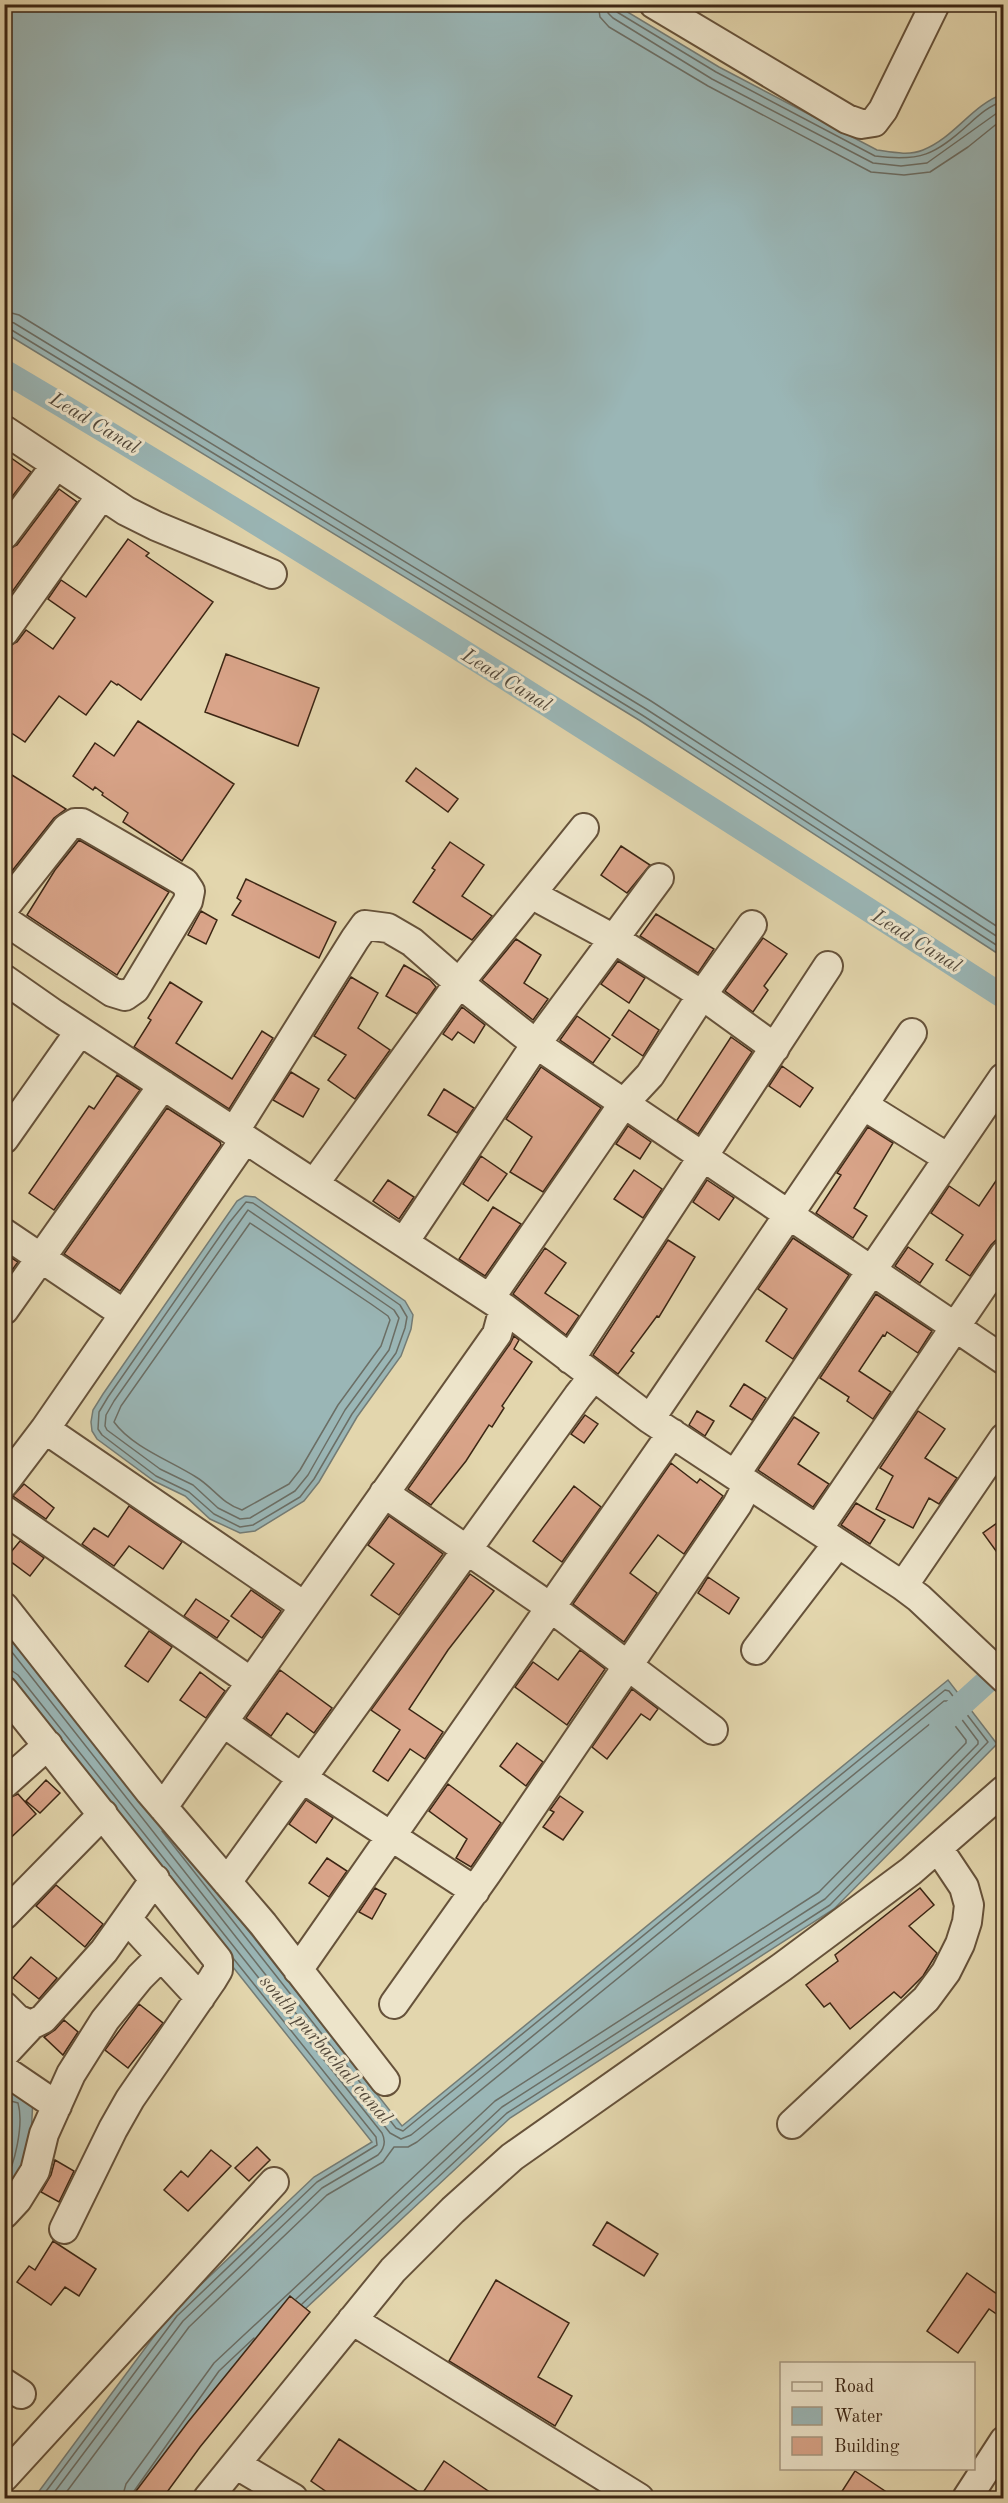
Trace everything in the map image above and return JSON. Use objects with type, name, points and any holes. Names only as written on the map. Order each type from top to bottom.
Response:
[{"type":"street","points":[[654,4],[847,119],[861,124],[874,122],[883,111],[935,4]]},
{"type":"street","points":[[4,430],[101,496],[156,526],[272,574]]},
{"type":"street","points":[[4,535],[56,465]]},
{"type":"street","points":[[4,632],[101,496]]},
{"type":"street","points":[[4,908],[68,828],[75,823],[82,822],[184,882],[190,891],[188,901],[135,989],[125,996],[112,992],[4,920]]},
{"type":"street","points":[[314,1184],[459,983],[584,828]]},
{"type":"street","points":[[404,1242],[536,1044],[659,878]]},
{"type":"street","points":[[531,894],[614,939],[702,995],[775,1048]]},
{"type":"street","points":[[4,1483],[45,1429],[124,1314],[240,1136],[365,925],[388,928],[412,942],[459,983],[536,1044],[703,1159],[872,1270],[953,1328],[1004,1360]]},
{"type":"street","points":[[163,1807],[497,1334],[497,1303],[624,1104],[650,1075],[702,995],[752,925]]},
{"type":"street","points":[[570,1359],[828,966]]},
{"type":"street","points":[[4,979],[497,1303],[661,1426],[903,1586],[1004,1678]]},
{"type":"street","points":[[4,1139],[80,1031]]},
{"type":"street","points":[[298,1970],[550,1607],[788,1216],[912,1033]]},
{"type":"street","points":[[394,2004],[475,1891],[737,1505],[741,1480],[872,1270],[1003,1078]]},
{"type":"street","points":[[4,1310],[163,1085]]},
{"type":"street","points":[[863,1105],[948,1158]]},
{"type":"street","points":[[4,1233],[124,1314]]},
{"type":"street","points":[[756,1650],[828,1536],[953,1328],[1004,1255]]},
{"type":"street","points":[[227,1882],[593,1377]]},
{"type":"street","points":[[45,1429],[304,1606]]},
{"type":"street","points":[[903,1586],[1004,1438]]},
{"type":"street","points":[[384,1493],[550,1607],[713,1730]]},
{"type":"street","points":[[4,1510],[251,1682]]},
{"type":"street","points":[[4,1607],[163,1807],[227,1882],[386,2080]]},
{"type":"street","points":[[4,1691],[218,1960],[218,1970],[130,2099],[64,2229]]},
{"type":"street","points":[[223,1722],[302,1778],[475,1891]]},
{"type":"street","points":[[4,1784],[48,1745]]},
{"type":"street","points":[[208,2499],[393,2270],[453,2210],[512,2157],[782,1967],[911,1871],[1004,1790]]},
{"type":"street","points":[[4,1916],[103,1814]]},
{"type":"street","points":[[792,2124],[927,1999],[946,1972],[960,1944],[967,1922],[969,1905],[964,1887],[938,1848]]},
{"type":"street","points":[[4,2054],[31,2025],[43,2019],[81,1978],[128,1920],[155,1879]]},
{"type":"street","points":[[128,1920],[200,1998]]},
{"type":"street","points":[[4,2214],[17,2200],[35,2171],[44,2134],[71,2074],[105,2020],[140,1977],[161,1956]]},
{"type":"street","points":[[4,2006],[18,2019],[31,2025]]},
{"type":"street","points":[[4,2070],[57,2106]]},
{"type":"street","points":[[4,2477],[274,2182]]},
{"type":"street","points":[[352,2320],[639,2499]]},
{"type":"street","points":[[967,2499],[1004,2441]]},
{"type":"street","points":[[237,2465],[293,2499]]},
{"type":"water","points":[[4,5],[616,5],[719,67],[877,150],[900,153],[918,152],[934,145],[982,106],[1003,94],[1003,957],[639,720],[5,333]]},
{"type":"water","points":[[245,1196],[255,1197],[405,1301],[413,1315],[411,1329],[401,1356],[357,1417],[319,1482],[304,1501],[255,1531],[240,1533],[210,1519],[185,1496],[154,1481],[97,1439],[92,1431],[91,1422],[93,1410],[103,1394],[237,1201]]},
{"type":"water","name":"south purbachal canal","points":[[4,1620],[402,2126],[948,1680],[997,1744],[834,1909],[510,2118],[230,2379],[143,2498],[34,2498],[172,2312],[314,2177],[372,2142],[5,1680]]},
{"type":"water","points":[[5,2086],[33,2098],[30,2156],[5,2206]]},
{"type":"building","points":[[4,453],[31,472],[8,502],[4,499]]},
{"type":"building","points":[[59,489],[77,502],[4,603],[4,551],[17,545]]},
{"type":"building","points":[[128,539],[149,553],[146,556],[213,602],[141,700],[111,681],[86,715],[59,696],[25,742],[4,728],[4,648],[17,642],[26,630],[53,649],[75,618],[48,599],[61,580],[86,597]]},
{"type":"building","points":[[226,654],[319,688],[298,746],[205,712]]},
{"type":"building","points":[[138,721],[234,784],[182,861],[123,822],[128,813],[102,795],[103,793],[95,787],[93,790],[73,776],[95,743],[114,756]]},
{"type":"building","points":[[416,768],[458,799],[448,812],[406,781]]},
{"type":"building","points":[[4,770],[66,809],[54,818],[4,881]]},
{"type":"building","points":[[79,840],[169,892],[117,975],[27,915],[55,870]]},
{"type":"building","points":[[450,842],[484,865],[462,896],[492,916],[472,940],[413,902],[435,870],[432,868]]},
{"type":"building","points":[[621,846],[650,865],[627,893],[601,875]]},
{"type":"building","points":[[246,879],[336,922],[319,958],[232,915],[241,901],[237,898]]},
{"type":"building","points":[[201,911],[217,920],[206,944],[188,935]]},
{"type":"building","points":[[656,914],[714,949],[698,973],[640,936]]},
{"type":"building","points":[[763,938],[787,954],[764,986],[768,990],[753,1012],[725,991]]},
{"type":"building","points":[[516,939],[541,955],[524,983],[548,999],[533,1020],[482,980]]},
{"type":"building","points":[[618,961],[645,978],[629,1003],[601,984]]},
{"type":"building","points":[[404,965],[430,980],[436,987],[417,1014],[386,996]]},
{"type":"building","points":[[351,977],[378,993],[358,1028],[390,1050],[355,1099],[328,1080],[346,1055],[314,1036]]},
{"type":"building","points":[[170,982],[202,1002],[176,1043],[232,1079],[262,1031],[273,1038],[229,1109],[134,1047],[151,1020],[148,1018]]},
{"type":"building","points":[[462,1007],[485,1025],[474,1043],[458,1032],[452,1040],[443,1034]]},
{"type":"building","points":[[629,1010],[659,1030],[643,1056],[612,1035]]},
{"type":"building","points":[[577,1016],[610,1039],[593,1063],[560,1040]]},
{"type":"building","points":[[731,1037],[752,1052],[698,1134],[677,1120]]},
{"type":"building","points":[[782,1066],[813,1088],[800,1107],[769,1086]]},
{"type":"building","points":[[541,1067],[601,1108],[543,1192],[510,1172],[532,1137],[506,1119]]},
{"type":"building","points":[[291,1072],[319,1089],[303,1117],[273,1100]]},
{"type":"building","points":[[117,1075],[140,1090],[54,1210],[29,1193],[89,1106],[94,1109]]},
{"type":"building","points":[[444,1089],[474,1108],[457,1133],[428,1115]]},
{"type":"building","points":[[167,1108],[220,1142],[221,1145],[120,1291],[64,1254]]},
{"type":"building","points":[[628,1126],[651,1142],[640,1159],[616,1144]]},
{"type":"building","points":[[868,1127],[893,1143],[854,1208],[867,1216],[853,1238],[816,1213],[841,1175],[837,1173]]},
{"type":"building","points":[[481,1156],[507,1174],[488,1201],[463,1184]]},
{"type":"building","points":[[1004,1169],[1004,1239],[996,1240],[991,1245],[970,1276],[946,1260],[963,1235],[931,1213],[949,1186],[979,1206]]},
{"type":"building","points":[[634,1170],[662,1189],[643,1218],[614,1199]]},
{"type":"building","points":[[388,1180],[414,1197],[399,1219],[373,1201]]},
{"type":"building","points":[[707,1180],[734,1198],[719,1220],[693,1202]]},
{"type":"building","points":[[493,1207],[521,1224],[485,1276],[459,1259]]},
{"type":"building","points":[[793,1238],[849,1275],[793,1359],[766,1341],[787,1309],[758,1289]]},
{"type":"building","points":[[668,1240],[695,1257],[659,1317],[657,1316],[631,1351],[634,1353],[618,1374],[593,1355]]},
{"type":"building","points":[[908,1247],[933,1264],[920,1283],[895,1266]]},
{"type":"building","points":[[545,1248],[566,1263],[545,1293],[579,1316],[566,1335],[513,1294]]},
{"type":"building","points":[[4,1253],[18,1262],[4,1281]]},
{"type":"building","points":[[876,1294],[932,1331],[918,1353],[887,1332],[885,1336],[883,1335],[859,1371],[891,1392],[873,1419],[847,1401],[849,1397],[820,1378]]},
{"type":"building","points":[[514,1336],[519,1340],[514,1349],[532,1362],[502,1406],[504,1408],[492,1427],[489,1425],[466,1461],[431,1505],[408,1489]]},
{"type":"building","points":[[744,1384],[766,1398],[752,1420],[730,1406]]},
{"type":"building","points":[[697,1411],[714,1421],[705,1436],[689,1425]]},
{"type":"building","points":[[918,1411],[945,1429],[925,1458],[957,1478],[939,1504],[929,1498],[913,1528],[876,1509],[893,1476],[880,1468]]},
{"type":"building","points":[[585,1415],[598,1424],[584,1443],[571,1434]]},
{"type":"building","points":[[794,1417],[819,1433],[798,1464],[829,1484],[813,1507],[758,1470]]},
{"type":"building","points":[[671,1463],[697,1483],[700,1479],[723,1496],[684,1554],[658,1535],[630,1573],[657,1593],[624,1642],[573,1604]]},
{"type":"building","points":[[24,1484],[54,1508],[46,1519],[13,1496]]},
{"type":"building","points":[[574,1486],[601,1507],[562,1562],[533,1541]]},
{"type":"building","points":[[856,1503],[885,1520],[870,1544],[841,1525]]},
{"type":"building","points":[[129,1506],[182,1542],[163,1569],[129,1546],[114,1566],[82,1544],[94,1528],[108,1537]]},
{"type":"building","points":[[389,1516],[443,1554],[399,1615],[371,1595],[394,1564],[368,1545]]},
{"type":"building","points":[[1004,1518],[1004,1562],[983,1533]]},
{"type":"building","points":[[20,1541],[44,1558],[30,1576],[6,1558]]},
{"type":"building","points":[[470,1574],[494,1591],[448,1650],[409,1709],[443,1732],[425,1759],[410,1749],[388,1781],[373,1771],[400,1730],[371,1710]]},
{"type":"building","points":[[708,1577],[739,1598],[729,1614],[698,1593]]},
{"type":"building","points":[[251,1590],[281,1611],[262,1638],[231,1616]]},
{"type":"building","points":[[196,1599],[229,1621],[217,1638],[184,1616]]},
{"type":"building","points":[[149,1631],[172,1647],[148,1682],[125,1666]]},
{"type":"building","points":[[580,1650],[605,1669],[567,1725],[515,1687],[533,1662],[558,1680]]},
{"type":"building","points":[[280,1670],[332,1708],[314,1733],[287,1713],[271,1736],[246,1718]]},
{"type":"building","points":[[200,1672],[225,1691],[206,1718],[180,1700]]},
{"type":"building","points":[[632,1689],[658,1709],[650,1720],[641,1714],[607,1759],[592,1747]]},
{"type":"building","points":[[517,1743],[543,1762],[526,1786],[500,1766]]},
{"type":"building","points":[[46,1780],[60,1793],[40,1813],[26,1801]]},
{"type":"building","points":[[448,1784],[501,1823],[471,1867],[456,1858],[467,1839],[429,1811]]},
{"type":"building","points":[[18,1794],[36,1814],[4,1844],[4,1800]]},
{"type":"building","points":[[560,1796],[583,1812],[563,1840],[543,1827],[554,1812],[550,1810]]},
{"type":"building","points":[[306,1800],[333,1818],[316,1843],[289,1824]]},
{"type":"building","points":[[327,1858],[347,1871],[329,1897],[309,1883]]},
{"type":"building","points":[[56,1885],[103,1924],[85,1947],[36,1906]]},
{"type":"building","points":[[375,1888],[386,1894],[372,1919],[359,1912]]},
{"type":"building","points":[[920,1888],[934,1905],[909,1926],[937,1953],[923,1976],[901,1998],[894,1992],[850,2029],[830,2003],[824,2007],[806,1985],[838,1961],[835,1955]]},
{"type":"building","points":[[31,1957],[57,1978],[39,1999],[13,1978]]},
{"type":"building","points":[[139,2004],[163,2023],[128,2068],[105,2050]]},
{"type":"building","points":[[64,2020],[78,2032],[63,2055],[44,2037]]},
{"type":"building","points":[[257,2147],[270,2160],[249,2181],[235,2168]]},
{"type":"building","points":[[211,2150],[231,2166],[188,2211],[164,2190],[181,2171],[188,2177]]},
{"type":"building","points":[[55,2160],[74,2171],[59,2202],[41,2192],[51,2175]]},
{"type":"building","points":[[607,2222],[658,2254],[644,2276],[593,2245]]},
{"type":"building","points":[[53,2241],[96,2269],[79,2296],[65,2287],[51,2305],[17,2282],[29,2266],[35,2270]]},
{"type":"building","points":[[967,2273],[1004,2299],[1004,2319],[989,2309],[958,2353],[927,2331]]},
{"type":"building","points":[[496,2280],[569,2323],[538,2377],[572,2396],[555,2426],[449,2361]]},
{"type":"building","points":[[290,2296],[310,2312],[200,2447],[162,2499],[130,2499],[188,2422]]},
{"type":"building","points":[[339,2439],[422,2494],[444,2461],[500,2499],[337,2499],[311,2481]]},
{"type":"building","points":[[855,2471],[897,2499],[837,2499]]},
{"type":"waterway","name":"Lead Canal","points":[[4,371],[382,601],[632,758],[1004,997]]},
{"type":"waterway","points":[[941,1723],[1004,1666]]}]
